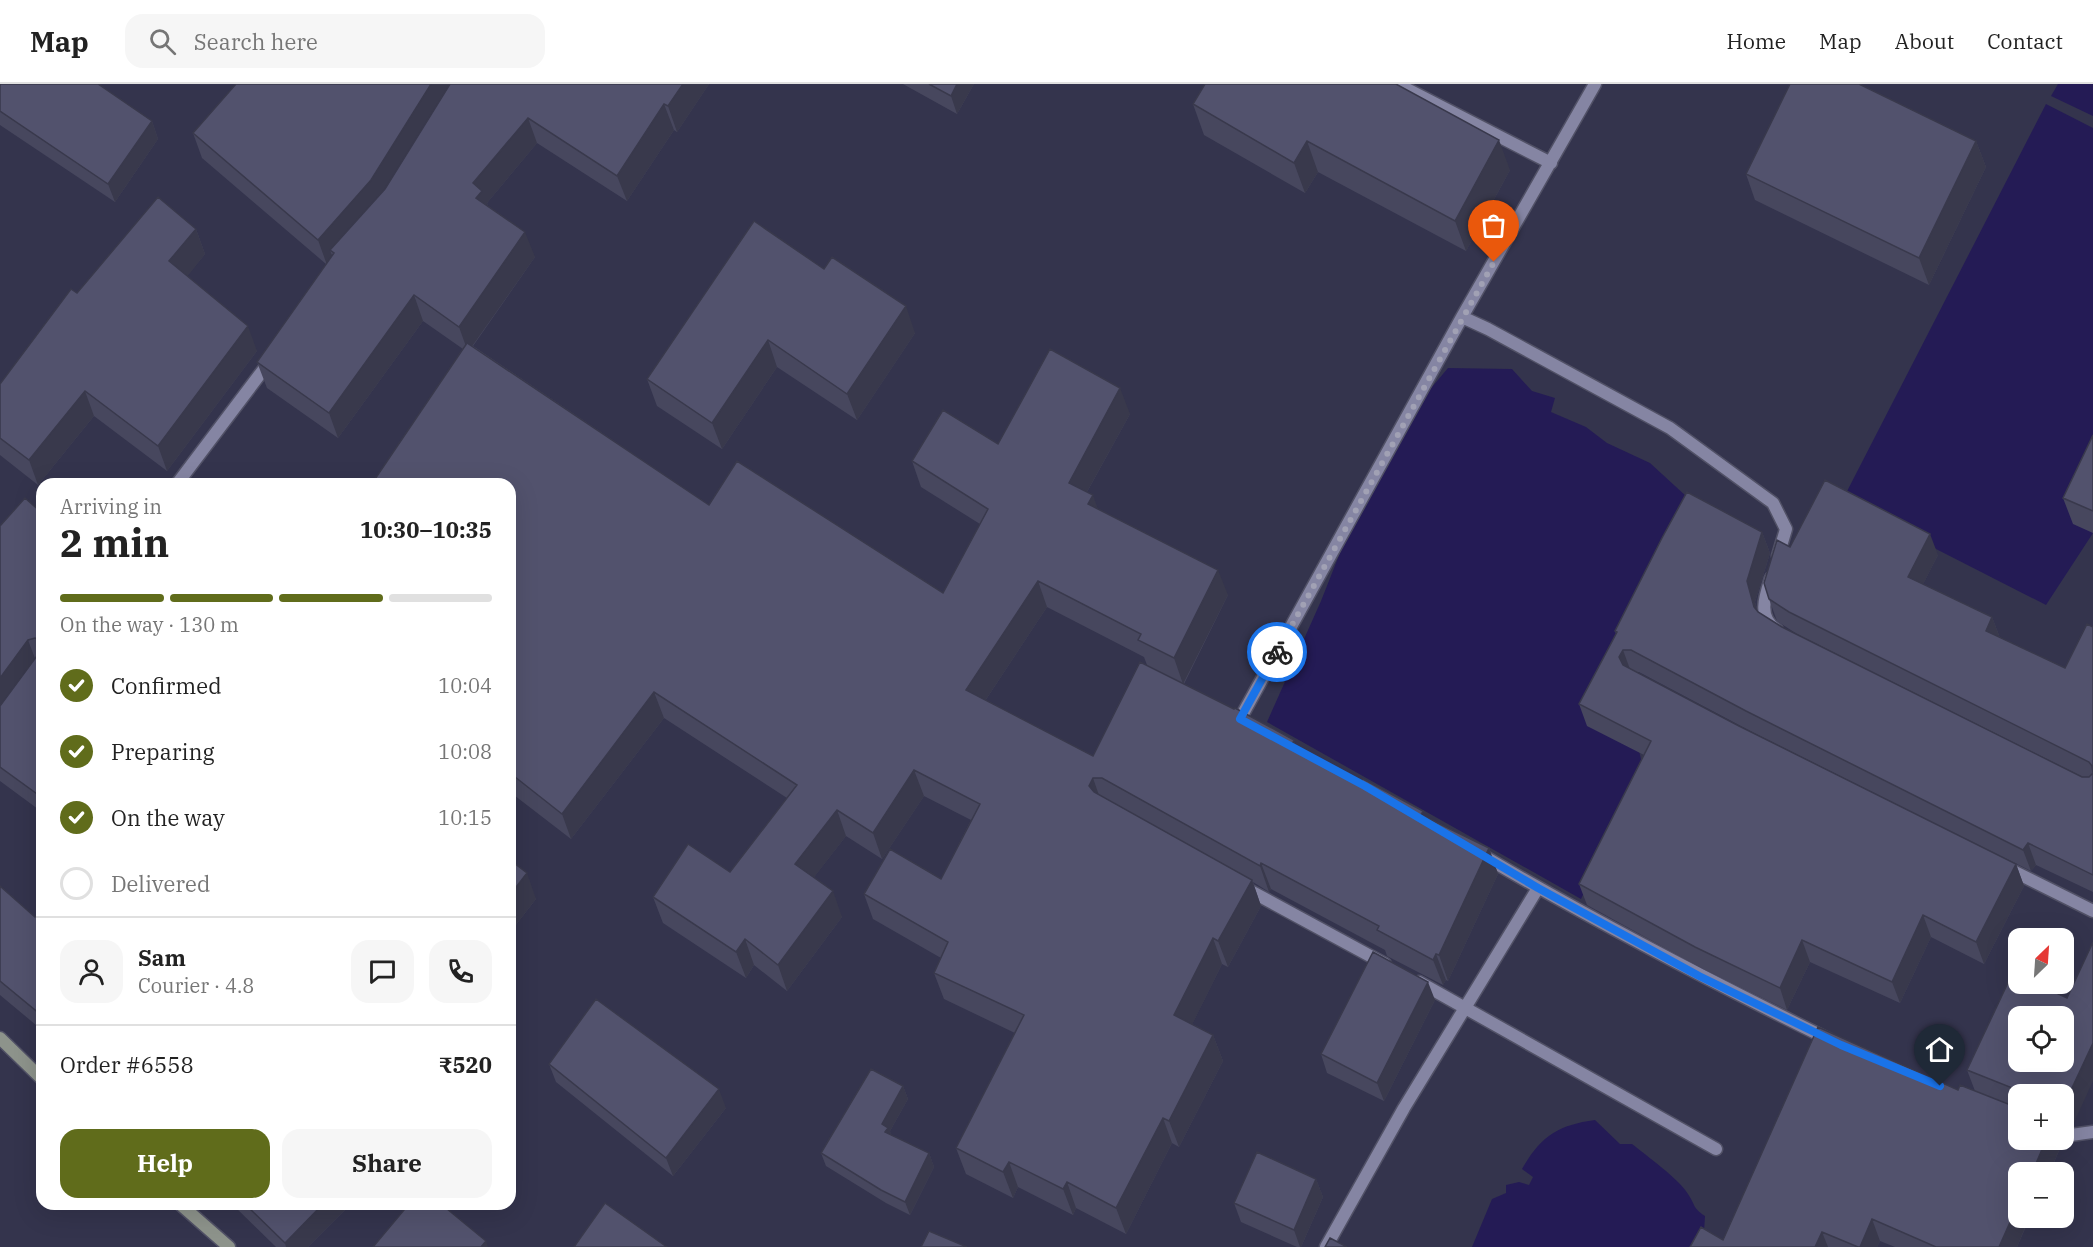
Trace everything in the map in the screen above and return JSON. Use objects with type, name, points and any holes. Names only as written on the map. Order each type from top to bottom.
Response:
[{"type":"main road","points":[[0,1038],[36,1073]]},
{"type":"main road","points":[[187,1210],[229,1247]]},
{"type":"street","points":[[1397,84],[1551,163]]},
{"type":"street","points":[[1240,719],[1462,316],[1594,84]]},
{"type":"street","points":[[1462,316],[1670,428],[1773,503],[1786,529],[1763,604],[1770,626],[1786,636]]},
{"type":"street","points":[[182,478],[279,348]]},
{"type":"street","points":[[1467,846],[1538,888],[1699,976],[1841,1045]]},
{"type":"street","points":[[1996,863],[2093,911]]},
{"type":"street","points":[[1230,879],[1466,1007],[1716,1149]]},
{"type":"street","points":[[1326,1247],[1404,1108],[1538,888]]},
{"type":"street","points":[[2074,1135],[2093,1132]]},
{"type":"shaded area","points":[[2058,84],[2093,84],[2093,116],[2051,96]]},
{"type":"shaded area","points":[[2046,104],[2093,128],[2093,533],[2046,605],[1842,501]]},
{"type":"shaded area","points":[[1448,368],[1512,369],[1532,391],[1555,398],[1551,412],[1586,427],[1607,443],[1650,463],[1699,508],[1623,681],[1643,768],[1581,899],[1267,722],[1321,601],[1364,492],[1406,418]]},
{"type":"shaded area","points":[[1595,1120],[1620,1144],[1632,1144],[1684,1188],[1696,1208],[1705,1216],[1704,1232],[1720,1247],[1472,1247],[1492,1199],[1506,1193],[1506,1185],[1519,1182],[1529,1185],[1533,1177],[1522,1169],[1536,1148],[1561,1129]]},
{"type":"building","points":[[0,84],[98,84],[152,121],[108,184],[0,111]]},
{"type":"building","points":[[236,84],[431,84],[371,180],[318,240],[193,133]]},
{"type":"building","points":[[450,84],[683,84],[668,106],[664,104],[617,176],[528,118],[473,183],[482,191],[476,198],[525,232],[459,327],[414,295],[329,413],[257,362],[334,253],[330,250],[385,189]]},
{"type":"building","points":[[929,84],[957,84],[951,96]]},
{"type":"building","points":[[1205,84],[1396,84],[1499,140],[1455,221],[1307,141],[1294,163],[1193,104]]},
{"type":"building","points":[[1790,84],[1859,84],[1976,141],[1919,258],[1746,174]]},
{"type":"building","points":[[158,197],[196,229],[169,261],[248,326],[158,446],[85,391],[29,460],[0,438],[0,384],[71,289],[77,293]]},
{"type":"building","points":[[754,221],[824,269],[832,257],[906,306],[847,394],[768,340],[712,423],[647,379]]},
{"type":"building","points":[[467,343],[709,505],[737,461],[943,593],[988,509],[912,461],[943,410],[998,444],[1050,349],[1120,388],[1069,483],[1093,495],[1088,504],[1218,570],[1174,658],[1138,640],[1141,634],[1038,581],[966,690],[1093,756],[1140,662],[1235,708],[1294,740],[1291,747],[1362,781],[1363,779],[1423,811],[1421,815],[1489,848],[1439,955],[1436,954],[1433,960],[1377,930],[1379,926],[1261,863],[1260,866],[1102,778],[1093,778],[1089,786],[1094,792],[1252,880],[1218,941],[1213,938],[1174,1015],[1213,1035],[1169,1121],[1163,1118],[1116,1208],[1067,1182],[1063,1189],[1009,1162],[1003,1172],[956,1148],[1024,1015],[934,973],[948,942],[864,894],[890,849],[941,879],[980,804],[914,770],[873,833],[837,810],[795,864],[833,891],[778,965],[745,939],[736,952],[653,897],[688,844],[730,872],[797,785],[654,692],[562,814],[516,778],[516,478],[376,478]]},
{"type":"building","points":[[2093,435],[2093,511],[2063,498]]},
{"type":"building","points":[[1825,480],[1930,534],[1908,577],[1992,617],[1986,631],[2065,668],[2087,624],[2093,627],[2093,773],[2089,762],[1789,612],[1769,599],[1764,583],[1777,540],[1790,547]]},
{"type":"building","points":[[1687,492],[1762,532],[1747,581],[1754,607],[1758,612],[1782,627],[2082,777],[2089,777],[2093,773],[2093,875],[2028,843],[2023,850],[1746,711],[1631,650],[1623,650],[1619,657],[1623,665],[1739,726],[2016,864],[1976,942],[1923,915],[1892,982],[1802,940],[1780,988],[1695,947],[1579,884],[1651,741],[1579,704]]},
{"type":"building","points":[[25,498],[36,508],[36,638],[28,640],[0,678],[0,526]]},
{"type":"building","points":[[36,657],[36,793],[0,767],[0,706]]},
{"type":"building","points":[[516,865],[527,873],[516,887]]},
{"type":"building","points":[[0,886],[36,916],[36,1011],[0,981]]},
{"type":"building","points":[[2093,942],[2093,1043],[2074,1084],[2008,1084],[2008,1086],[1967,1070],[2008,983],[2008,994],[2058,994],[2067,998],[2069,994],[2074,994],[2074,983]]},
{"type":"building","points":[[1373,952],[1428,982],[1377,1083],[1321,1054]]},
{"type":"building","points":[[596,999],[719,1089],[666,1158],[549,1064]]},
{"type":"building","points":[[1818,1027],[1958,1090],[1960,1085],[2008,1104],[2008,1150],[2042,1150],[2037,1162],[2008,1162],[2008,1227],[1999,1247],[1936,1247],[1872,1219],[1860,1247],[1822,1232],[1815,1247],[1690,1247],[1701,1227],[1723,1240]]},
{"type":"building","points":[[871,1069],[903,1086],[882,1124],[888,1128],[885,1132],[929,1153],[905,1202],[821,1153]]},
{"type":"building","points":[[1257,1152],[1316,1179],[1294,1230],[1234,1203]]},
{"type":"building","points":[[605,1203],[667,1247],[574,1247]]},
{"type":"building","points":[[251,1210],[317,1210],[285,1243]]},
{"type":"building","points":[[404,1210],[448,1210],[486,1241],[481,1247],[373,1247]]},
{"type":"building","points":[[929,1231],[967,1247],[921,1247]]},
{"type":"building","points":[[1330,1238],[1347,1247],[1325,1247]]},
{"type":"way so far","points":[[1277,652],[1494,262]]},
{"type":"route","points":[[1277,652],[1240,719],[1365,786],[1538,888],[1699,976],[1841,1045],[1940,1086]]}]
